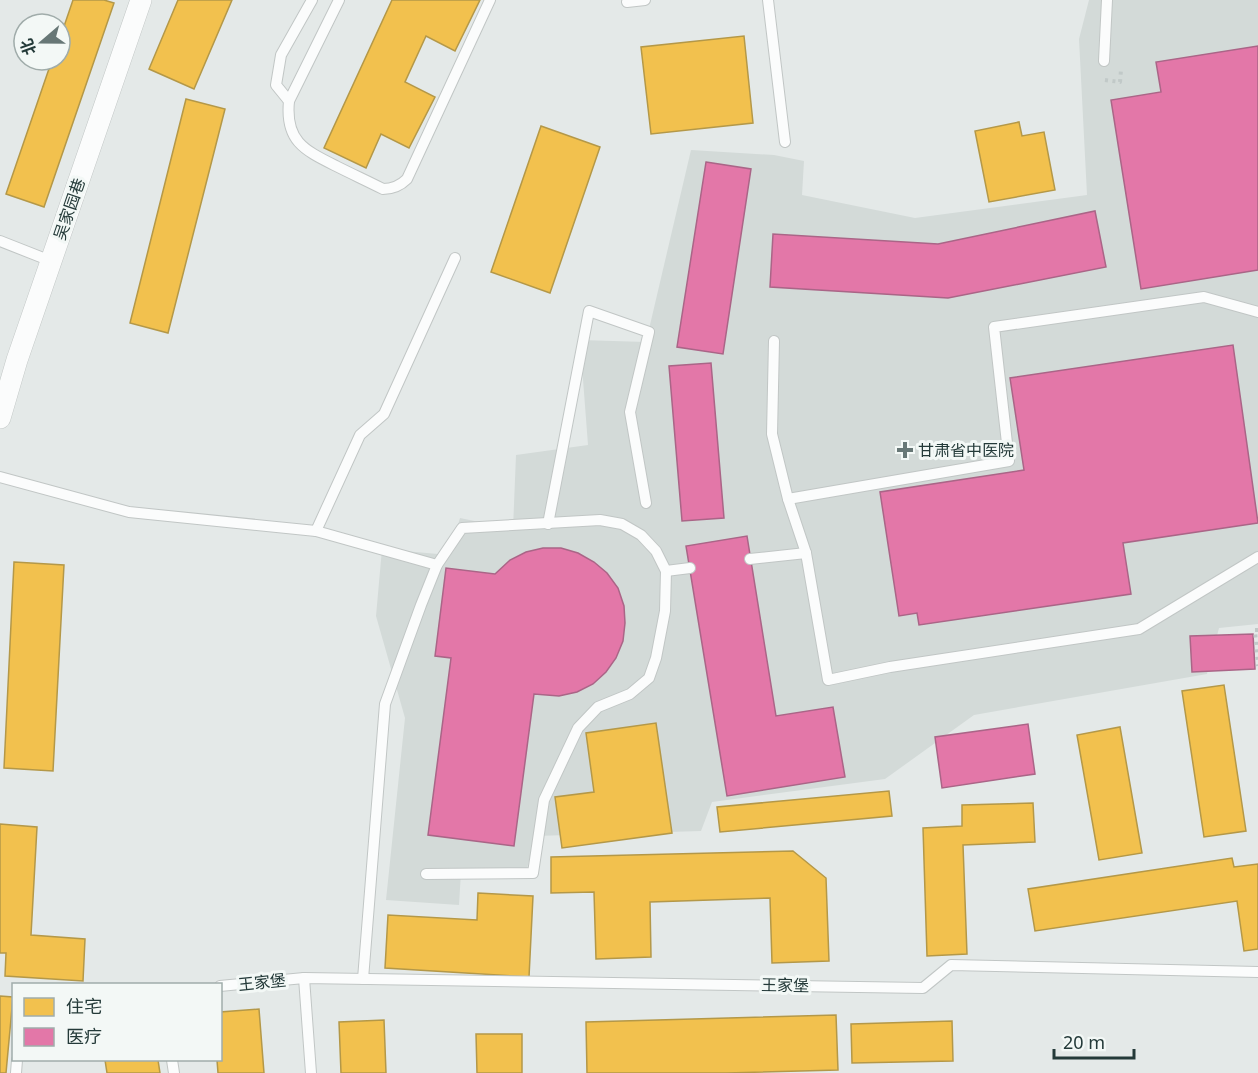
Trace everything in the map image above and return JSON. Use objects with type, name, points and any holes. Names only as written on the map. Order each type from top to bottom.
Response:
[{"type":"street","name":"吴家园巷","points":[[0,418],[17,360],[138,1]]},
{"type":"lane","points":[[289,100],[276,85],[281,55],[312,0]]},
{"type":"lane","points":[[339,0],[289,100],[288,115],[291,129],[297,142],[308,152],[383,189],[397,187],[408,179],[490,0]]},
{"type":"lane","points":[[627,2],[645,0]]},
{"type":"lane","points":[[768,0],[785,142]]},
{"type":"lane","points":[[1104,61],[1107,0]]},
{"type":"lane","points":[[0,241],[51,261]]},
{"type":"lane","points":[[316,531],[360,435],[384,414],[455,258]]},
{"type":"lane","points":[[788,499],[1009,461],[994,327],[1204,297],[1258,312]]},
{"type":"lane","points":[[548,524],[589,311],[649,332],[630,412],[646,503]]},
{"type":"lane","points":[[774,341],[772,434],[788,499],[806,553],[828,680],[890,667],[1139,629],[1258,557]]},
{"type":"lane","points":[[0,477],[129,512],[316,531],[438,565]]},
{"type":"lane","points":[[363,979],[386,705],[421,605],[438,565],[462,528],[600,520],[622,524],[641,535],[656,551],[666,571],[665,611],[656,658],[649,678],[630,694],[598,707],[578,728],[544,800],[533,873],[426,874]]},
{"type":"lane","points":[[750,560],[806,553]]},
{"type":"lane","points":[[666,571],[690,568]]},
{"type":"lane","name":"王家堡","points":[[222,986],[304,978],[923,988],[951,965],[1258,972]]},
{"type":"lane","name":"王家堡","points":[[304,978],[311,1073]]},
{"type":"path","points":[[1258,630],[1255,630],[1258,666]]},
{"type":"shaded area","name":"甘肃省中医院","points":[[1089,0],[1258,0],[1258,624],[1219,628],[1207,674],[974,715],[885,779],[712,802],[701,831],[535,836],[525,877],[461,872],[459,905],[386,900],[405,718],[376,616],[382,549],[449,555],[460,518],[513,529],[516,455],[588,445],[580,340],[646,342],[691,150],[774,155],[804,161],[802,195],[915,218],[1087,195],[1079,39]]},
{"type":"building: 住宅","points":[[73,0],[104,0],[114,3],[44,207],[6,194],[48,72],[72,72],[72,12],[69,12]]},
{"type":"building: 住宅","points":[[178,0],[232,0],[194,89],[149,69]]},
{"type":"building: 住宅","points":[[392,0],[480,0],[455,51],[426,36],[405,82],[435,97],[409,148],[381,134],[366,168],[324,148]]},
{"type":"building: 住宅","points":[[744,36],[753,123],[651,134],[641,47]]},
{"type":"building: 住宅","points":[[186,99],[225,109],[168,333],[130,323]]},
{"type":"building: 住宅","points":[[1019,122],[1022,136],[1044,132],[1055,190],[989,202],[975,131]]},
{"type":"building: 住宅","points":[[541,126],[600,147],[550,293],[491,272]]},
{"type":"building: 住宅","points":[[14,562],[64,565],[53,771],[4,768]]},
{"type":"building: 住宅","points":[[1224,685],[1246,831],[1204,837],[1182,691]]},
{"type":"building: 住宅","points":[[656,723],[672,833],[562,848],[555,797],[594,792],[586,733]]},
{"type":"building: 住宅","points":[[1120,727],[1142,853],[1099,860],[1077,735]]},
{"type":"building: 住宅","points":[[889,791],[892,816],[720,832],[717,807]]},
{"type":"building: 住宅","points":[[1033,803],[1035,842],[963,845],[967,954],[927,956],[923,828],[962,826],[962,805]]},
{"type":"building: 住宅","points":[[0,824],[37,827],[31,935],[85,939],[83,981],[5,976],[6,953],[0,953]]},
{"type":"building: 住宅","points":[[793,851],[826,878],[829,961],[772,963],[770,898],[650,902],[651,957],[596,959],[594,892],[551,893],[551,857]]},
{"type":"building: 住宅","points":[[1232,858],[1234,867],[1258,864],[1258,949],[1244,951],[1237,901],[1035,931],[1028,889]]},
{"type":"building: 住宅","points":[[478,893],[533,896],[529,977],[385,968],[388,915],[477,920]]},
{"type":"building: 住宅","points":[[0,996],[12,997],[6,1073],[0,1073]]},
{"type":"building: 住宅","points":[[259,1009],[264,1073],[218,1073],[217,1061],[222,1061],[222,1012]]},
{"type":"building: 住宅","points":[[836,1015],[838,1070],[587,1073],[586,1022]]},
{"type":"building: 住宅","points":[[384,1020],[386,1073],[341,1073],[339,1022]]},
{"type":"building: 住宅","points":[[952,1021],[953,1061],[852,1063],[851,1024]]},
{"type":"building: 住宅","points":[[476,1034],[522,1034],[522,1073],[477,1073]]},
{"type":"building: 住宅","points":[[105,1061],[158,1061],[160,1073],[107,1073]]},
{"type":"building: 医疗","points":[[1258,46],[1258,270],[1141,289],[1111,100],[1161,92],[1156,62]]},
{"type":"building: 医疗","points":[[706,162],[751,169],[723,354],[677,347]]},
{"type":"building: 医疗","points":[[1095,211],[1106,267],[948,298],[770,287],[773,234],[938,244]]},
{"type":"building: 医疗","points":[[1233,345],[1258,523],[1123,543],[1131,594],[919,625],[917,613],[899,616],[880,492],[1024,470],[1010,378]]},
{"type":"building: 医疗","points":[[711,363],[724,518],[682,521],[669,366]]},
{"type":"building: 医疗","points":[[747,536],[776,716],[833,707],[845,777],[727,796],[686,546]]},
{"type":"building: 医疗","points":[[543,548],[561,548],[578,553],[607,573],[618,588],[624,606],[623,641],[616,658],[593,684],[577,692],[559,696],[534,694],[514,846],[428,835],[451,658],[435,656],[446,568],[495,574],[510,560],[526,552]]},
{"type":"building: 医疗","points":[[1253,634],[1255,669],[1192,672],[1190,636]]},
{"type":"building: 医疗","points":[[1028,724],[1035,774],[942,788],[935,737]]},
{"type":"place","name":"甘肃省中医院","points":[[905,450]]}]
